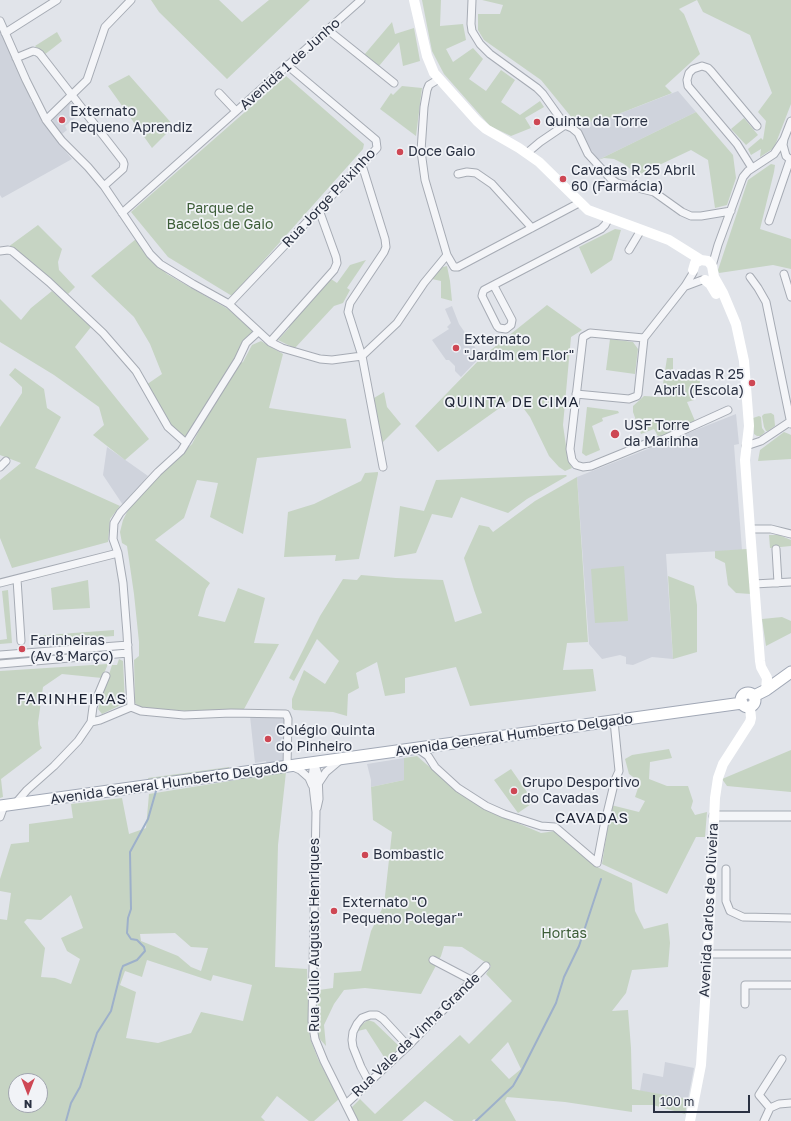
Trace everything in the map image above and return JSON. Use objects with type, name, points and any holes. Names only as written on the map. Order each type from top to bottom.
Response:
[{"type":"main road","points":[[414,0],[427,56],[432,69],[439,79],[486,129],[527,153],[588,210],[669,240],[708,264],[715,281],[730,307],[741,341],[744,361],[749,426],[745,460],[760,664],[768,678],[766,690]]},
{"type":"main road","points":[[646,232],[684,256],[688,260],[696,278],[703,280],[712,288],[723,307],[735,342],[739,365],[743,426],[746,446]]},
{"type":"main road","points":[[693,271],[695,263],[708,264]]},
{"type":"main road","points":[[703,280],[710,277],[708,264]]},
{"type":"main road","points":[[766,690],[791,672]]},
{"type":"main road","name":"Avenida General Humberto Delgado","points":[[2,806],[614,721],[746,705],[741,698],[745,693],[750,693],[754,696],[766,690]]},
{"type":"main road","name":"Avenida Carlos de Oliveira","points":[[690,1121],[701,1065],[708,954],[714,816],[717,785],[723,764],[750,722],[751,718],[746,705]]},
{"type":"street","points":[[6,33],[57,0]]},
{"type":"street","points":[[46,120],[86,80],[105,27],[131,0]]},
{"type":"street","name":"Avenida 1 de Junho","points":[[122,213],[361,0]]},
{"type":"street","points":[[472,0],[471,24],[475,38],[490,54],[544,94],[564,125],[572,128],[578,133],[588,154],[610,178],[617,183],[654,192],[682,212],[691,216],[731,211]]},
{"type":"street","points":[[0,21],[26,80],[46,120],[62,141],[88,167],[104,186],[150,254],[160,264],[229,304],[270,342],[289,351],[320,359],[332,360],[362,356],[397,323],[424,283],[447,255]]},
{"type":"street","points":[[328,30],[394,83]]},
{"type":"street","points":[[16,58],[27,53],[37,52],[45,60],[118,153],[124,164],[124,169],[104,186]]},
{"type":"street","name":"Rua Jorge Peixinho","points":[[229,304],[377,148],[376,140],[287,65]]},
{"type":"street","points":[[752,168],[737,144],[688,86],[687,80],[690,72],[693,69],[702,66],[708,68],[757,126]]},
{"type":"street","points":[[439,79],[429,85],[427,90],[420,147],[425,180],[447,255],[454,267],[458,267],[579,203]]},
{"type":"street","name":"Avenida 1 de Junho","points":[[219,93],[236,112]]},
{"type":"street","points":[[708,264],[718,245],[743,178],[752,168],[770,158],[778,150],[791,121]]},
{"type":"street","points":[[527,153],[564,125]]},
{"type":"street","points":[[769,221],[790,160],[784,149],[784,139]]},
{"type":"street","points":[[770,158],[777,157],[790,160]]},
{"type":"street","points":[[362,164],[385,239],[386,247],[350,303],[348,312],[362,356],[383,467]]},
{"type":"street","points":[[458,174],[467,172],[476,173],[492,184],[532,228]]},
{"type":"street","points":[[270,342],[334,270],[338,263],[319,210]]},
{"type":"street","points":[[494,286],[512,320],[511,325],[506,329],[499,328],[497,326],[482,296],[484,290],[601,229],[606,225],[609,218]]},
{"type":"street","points":[[629,250],[646,232]]},
{"type":"street","points":[[0,251],[12,251],[49,282],[103,333],[139,376],[168,427],[186,443]]},
{"type":"street","points":[[576,394],[629,399],[635,398],[638,394],[644,338],[685,286],[693,271]]},
{"type":"street","points":[[784,274],[791,297]]},
{"type":"street","points":[[746,446],[761,441],[791,422],[766,302],[750,277]]},
{"type":"street","points":[[685,286],[703,280]]},
{"type":"street","points":[[131,707],[123,583],[118,552],[113,539],[115,519],[158,472],[181,451],[238,360],[246,343],[258,332]]},
{"type":"street","points":[[644,338],[590,332],[585,334],[582,340],[570,452],[572,460],[580,467],[591,466],[645,444],[662,440],[728,410]]},
{"type":"street","points":[[0,467],[6,461]]},
{"type":"street","points":[[750,529],[771,529],[791,534]]},
{"type":"street","points":[[776,549],[778,583]]},
{"type":"street","points":[[0,583],[118,552]]},
{"type":"street","points":[[17,579],[21,641]]},
{"type":"street","points":[[754,584],[791,582]]},
{"type":"street","points":[[0,655],[128,645]]},
{"type":"street","points":[[0,664],[128,653]]},
{"type":"street","points":[[15,804],[26,790],[54,766],[74,746],[91,722],[93,707],[106,676]]},
{"type":"street","points":[[91,722],[100,720],[131,707],[141,711],[184,715],[232,713],[286,714],[288,720],[289,767]]},
{"type":"street","points":[[418,749],[428,756],[435,767],[458,788],[486,806],[504,814],[540,826],[555,827],[597,863],[604,826],[615,780],[619,771],[614,721]]},
{"type":"street","points":[[316,786],[326,772],[340,760]]},
{"type":"street","name":"Rua Júlio Augusto Henriques","points":[[314,763],[312,776],[316,786],[312,1021],[314,1039],[354,1121]]},
{"type":"street","name":"Rua Júlio Augusto Henriques","points":[[289,767],[300,770],[316,786]]},
{"type":"street","points":[[0,817],[2,806]]},
{"type":"street","points":[[714,816],[791,816]]},
{"type":"street","points":[[726,869],[726,901],[730,911],[743,917],[791,918]]},
{"type":"street","points":[[708,954],[791,954]]},
{"type":"street","points":[[433,960],[473,981]]},
{"type":"street","name":"Rua Vale da Vinha Grande","points":[[346,1104],[408,1046],[486,966]]},
{"type":"street","points":[[745,1004],[745,985],[791,985]]},
{"type":"street","points":[[369,1082],[361,1067],[353,1047],[352,1040],[353,1032],[362,1018],[370,1015],[377,1015],[383,1019],[408,1046]]},
{"type":"street","points":[[770,1108],[759,1095],[782,1059]]},
{"type":"street","points":[[764,1121],[770,1108],[779,1104],[791,1103]]},
{"type":"shaded area","points":[[0,31],[31,95],[31,102],[34,102],[45,122],[72,159],[2,198],[0,195]]},
{"type":"shaded area","points":[[678,91],[696,112],[598,160],[589,147],[577,124],[603,120]]},
{"type":"shaded area","name":"Externato Pequeno Aprendiz","points":[[68,103],[73,103],[81,113],[65,126],[67,130],[62,134],[53,123],[53,117]]},
{"type":"shaded area","name":"Externato \"Jardim em Flor\"","points":[[452,306],[459,324],[481,356],[461,377],[455,371],[455,366],[449,360],[446,360],[432,340],[449,329],[447,327],[451,323],[445,309]]},
{"type":"shaded area","points":[[736,414],[739,444],[734,445],[742,550],[666,554],[673,659],[652,657],[633,665],[626,664],[626,657],[620,655],[602,659],[589,644],[577,477]]},
{"type":"shaded area","points":[[107,447],[148,476],[123,505],[103,475]]},
{"type":"shaded area","name":"Colégio Quinta do Pinheiro","points":[[250,716],[285,718],[283,760],[281,763],[267,765],[266,761],[255,763]]},
{"type":"shaded area","points":[[404,758],[404,780],[371,787],[367,764]]},
{"type":"shaded area","points":[[665,1062],[694,1068],[688,1099],[640,1091],[643,1073],[663,1077]]},
{"type":"green space","points":[[151,0],[219,0],[242,22],[269,0],[310,0],[227,79],[159,12]]},
{"type":"green space","points":[[422,0],[441,0],[440,26],[463,24],[466,40],[446,49],[453,62],[473,48],[483,59],[469,79],[486,91],[501,70],[515,80],[501,102],[520,115],[540,101],[544,107],[525,118],[531,128],[511,136],[490,126],[444,74],[432,51]]},
{"type":"green space","points":[[482,0],[697,0],[679,9],[684,14],[700,54],[665,86],[672,93],[603,120],[577,124],[541,80],[484,40],[478,30],[478,14],[500,14],[503,5]]},
{"type":"green space","points":[[697,0],[791,0],[791,104],[774,148],[760,157],[761,149],[751,155],[748,149],[761,138],[763,140],[766,121],[758,112],[772,93],[750,35],[703,12]]},
{"type":"green space","points":[[392,22],[395,34],[414,28],[420,61],[403,66],[399,42],[379,66],[364,55]]},
{"type":"green space","points":[[57,32],[62,41],[44,55],[35,46]]},
{"type":"green space","points":[[129,75],[174,126],[152,148],[108,86]]},
{"type":"green space","name":"Parque de Bacelos de Gaio","points":[[286,76],[364,144],[363,149],[232,296],[168,257],[131,212]]},
{"type":"green space","points":[[402,86],[422,88],[416,136],[380,109],[391,93],[393,95]]},
{"type":"green space","points":[[696,112],[733,155],[736,178],[727,205],[715,208],[708,160],[691,150],[638,175],[624,164],[614,159],[604,158],[598,160]]},
{"type":"green space","points":[[744,118],[758,135],[746,145],[731,129]]},
{"type":"green space","points":[[771,164],[775,165],[774,172],[760,229],[791,239],[791,269],[773,265],[719,273],[718,270],[748,180]]},
{"type":"green space","points":[[38,225],[62,249],[58,262],[59,270],[75,287],[68,294],[8,247]]},
{"type":"green space","points":[[615,229],[621,230],[612,260],[591,274],[579,247]]},
{"type":"green space","points":[[136,239],[143,249],[167,274],[228,309],[252,330],[252,334],[186,439],[171,425],[146,385],[162,374],[150,344],[134,317],[91,276]]},
{"type":"green space","points":[[366,260],[347,288],[350,290],[343,303],[334,306],[295,348],[278,340],[289,328],[287,325],[331,279],[337,283],[350,265]]},
{"type":"green space","points":[[447,266],[452,301],[441,298],[441,281],[432,279],[439,268]]},
{"type":"green space","points":[[52,291],[91,327],[75,347],[149,439],[125,460],[93,435],[104,425],[99,407],[54,375],[0,342],[0,299],[21,320],[31,308]]},
{"type":"green space","points":[[547,305],[582,330],[571,337],[563,425],[568,460],[572,468],[565,471],[549,456],[530,417],[515,397],[438,452],[415,426],[482,357]]},
{"type":"green space","points":[[610,339],[633,342],[638,349],[635,374],[606,370]]},
{"type":"green space","points":[[261,341],[283,354],[269,408],[346,419],[351,448],[257,458],[243,534],[210,517],[218,483],[197,480],[184,518],[155,540],[210,583],[206,589],[198,616],[225,622],[238,588],[265,598],[254,643],[279,644],[243,711],[186,711],[138,707],[135,703],[134,660],[139,656],[139,642],[127,546],[122,543],[120,532],[123,520],[128,510],[155,479],[192,444],[205,419],[239,364],[243,362],[252,345]]},
{"type":"green space","points":[[667,358],[673,358],[673,373],[697,370],[700,382],[694,400],[687,402],[695,421],[659,438],[654,429],[641,434],[633,412],[633,406],[644,396],[661,397]]},
{"type":"green space","points":[[15,368],[44,389],[47,408],[61,417],[35,468],[120,506],[110,519],[108,542],[12,568],[0,538],[0,480],[21,463],[0,455],[0,427],[22,393],[22,387],[9,375]]},
{"type":"green space","points":[[384,392],[387,407],[401,424],[382,443],[374,398]]},
{"type":"green space","points":[[587,407],[618,411],[619,413],[602,418],[603,421],[592,426],[600,450],[586,456],[582,453]]},
{"type":"green space","points":[[771,413],[774,415],[775,426],[766,431],[762,416],[764,414]]},
{"type":"green space","points":[[759,416],[761,417],[762,428],[765,432],[761,436],[757,436],[754,434],[753,418]]},
{"type":"green space","points":[[784,432],[791,435],[791,459],[758,461],[760,450]]},
{"type":"green space","points":[[378,472],[359,559],[335,561],[336,555],[284,557],[288,512],[314,504],[361,481],[365,473]]},
{"type":"green space","points":[[567,476],[527,499],[508,513],[461,497],[452,518],[432,514],[416,553],[394,557],[400,506],[424,511],[436,480]]},
{"type":"green space","points":[[577,477],[588,642],[567,643],[563,670],[593,669],[596,691],[470,706],[456,667],[405,678],[405,693],[385,696],[377,662],[356,673],[359,688],[348,694],[347,716],[333,712],[294,710],[292,708],[292,699],[304,670],[325,684],[339,661],[317,639],[294,681],[289,678],[320,616],[343,579],[357,580],[361,575],[443,580],[455,622],[482,613],[464,558],[479,525],[489,527],[493,532],[535,501]]},
{"type":"green space","points":[[769,535],[779,535],[791,540],[791,546],[770,548]]},
{"type":"green space","points":[[747,549],[751,594],[736,593],[728,585],[725,563],[715,558],[715,551]]},
{"type":"green space","points":[[624,566],[628,621],[595,623],[591,569]]},
{"type":"green space","points":[[668,576],[694,586],[697,605],[697,652],[673,659]]},
{"type":"green space","points":[[88,580],[90,608],[53,610],[51,588]]},
{"type":"green space","points":[[8,590],[12,643],[0,644],[0,640],[7,639],[2,591]]},
{"type":"green space","points":[[782,617],[791,621],[791,633],[766,646],[762,619]]},
{"type":"green space","points":[[114,630],[114,636],[33,642],[33,636]]},
{"type":"green space","points":[[119,659],[123,661],[125,703],[102,714],[98,709],[112,665],[117,665]]},
{"type":"green space","points":[[108,664],[102,678],[62,674],[43,687],[38,723],[40,745],[42,748],[1,779],[3,797],[0,798],[0,671]]},
{"type":"green space","points":[[669,749],[672,758],[650,762],[649,779],[667,786],[688,786],[693,801],[691,808],[695,815],[707,812],[705,837],[696,837],[667,894],[602,864],[611,805],[639,812],[645,801],[635,797],[640,782],[629,774],[625,759],[632,755]]},
{"type":"green space","points":[[791,750],[791,792],[727,786],[722,779]]},
{"type":"green space","name":"Hortas","points":[[417,756],[456,790],[487,810],[541,833],[556,831],[599,868],[632,883],[635,911],[644,929],[668,923],[670,943],[668,967],[632,970],[626,993],[612,1011],[628,1010],[632,1089],[688,1099],[685,1114],[653,1105],[632,1105],[632,1112],[565,1102],[507,1097],[505,1101],[516,1121],[478,1121],[474,1119],[472,1121],[454,1121],[425,1101],[402,1121],[357,1121],[351,1108],[360,1099],[375,1114],[460,1035],[469,1044],[512,1001],[486,974],[491,966],[462,947],[444,946],[441,956],[421,994],[365,988],[344,990],[334,1004],[324,1025],[326,1046],[318,1037],[317,1012],[319,990],[333,988],[334,973],[361,971],[371,931],[384,905],[392,832],[373,820],[371,787],[404,780],[404,758]],"holes":[[[508,1042],[521,1069],[509,1079],[491,1060]]]},
{"type":"green space","points":[[229,767],[229,770],[149,782],[148,778]]},
{"type":"green space","name":"Grupo Desportivo do Cavadas","points":[[511,769],[534,802],[518,813],[494,780]]},
{"type":"green space","points":[[286,772],[278,845],[275,967],[307,969],[310,1038],[318,1059],[339,1099],[314,1121],[309,1121],[277,1096],[261,1117],[265,1121],[0,1121],[0,919],[7,920],[11,893],[0,891],[0,879],[11,844],[29,842],[29,824],[73,818],[71,804],[122,798],[129,834],[146,828],[149,794]],"holes":[[[71,895],[83,928],[61,938],[67,951],[80,959],[71,984],[55,978],[41,977],[45,948],[24,922],[27,919],[41,920]],[[175,933],[191,947],[208,948],[201,971],[191,967],[178,956],[141,941],[140,934]],[[147,960],[211,981],[213,975],[252,985],[243,1021],[201,1012],[191,1033],[158,1043],[126,1038],[136,992],[120,985],[125,971],[142,977]]]},
{"type":"green space","points":[[368,1020],[374,1022],[399,1046],[399,1049],[387,1059],[384,1057],[366,1029],[358,1031],[360,1026]]},
{"type":"waterway","points":[[66,1121],[71,1103],[80,1087],[97,1033],[111,1011],[123,966],[137,960],[145,951],[144,947],[137,940],[131,939],[127,933],[128,918],[131,909],[130,852],[148,819],[156,791]]},
{"type":"waterway","points":[[476,1121],[513,1086],[521,1072],[556,1003],[564,977],[579,946],[601,879]]},
{"type":"place","name":"Externato Pequeno Aprendiz","points":[[62,120]]},
{"type":"place","name":"Quinta da Torre","points":[[537,122]]},
{"type":"place","name":"Doce Gaio","points":[[400,152]]},
{"type":"place","name":"Cavadas R 25 Abril 60 (Farmácia)","points":[[563,179]]},
{"type":"place","name":"Externato \"Jardim em Flor\"","points":[[456,348]]},
{"type":"place","name":"Cavadas R 25 Abril (Escola)","points":[[752,383]]},
{"type":"place","name":"USF Torre da Marinha","points":[[615,434]]},
{"type":"place","name":"Farinheiras (Av 8 Março)","points":[[22,649]]},
{"type":"place","name":"Colégio Quinta do Pinheiro","points":[[268,739]]},
{"type":"place","name":"Grupo Desportivo do Cavadas","points":[[514,791]]},
{"type":"place","name":"Bombastic","points":[[365,855]]},
{"type":"place","name":"Externato \"O Pequeno Polegar\"","points":[[334,911]]},
{"type":"district","name":"QUINTA DE CIMA","points":[[512,402]]},
{"type":"district","name":"FARINHEIRAS","points":[[72,699]]},
{"type":"district","name":"CAVADAS","points":[[592,818]]}]
